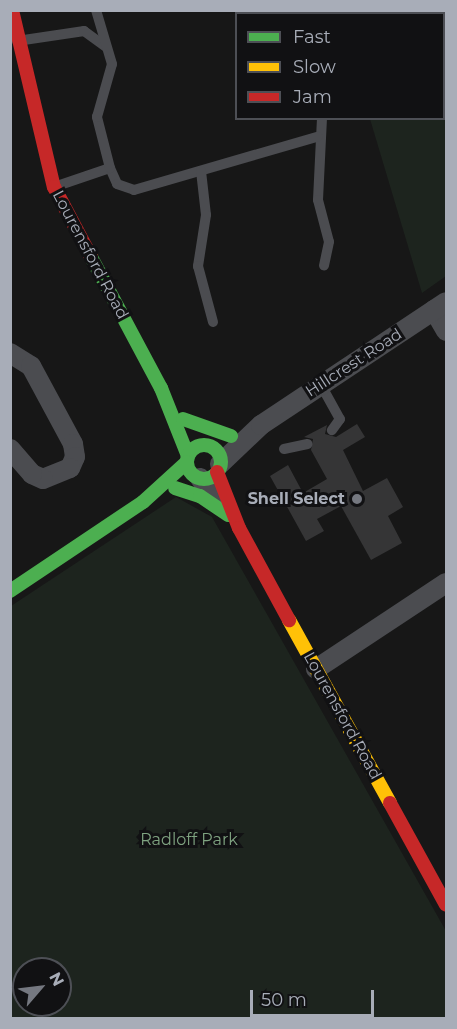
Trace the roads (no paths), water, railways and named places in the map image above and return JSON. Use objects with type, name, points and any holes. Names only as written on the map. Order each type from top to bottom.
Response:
[{"type":"street","name":"Lourensford Road","points":[[12,10],[17,41],[54,188],[161,388],[187,459],[208,473],[233,522],[447,905]]},
{"type":"street","points":[[440,306],[447,331]]},
{"type":"street","name":"Hillcrest Road","points":[[10,591],[143,502],[208,473],[261,425],[440,306]]},
{"type":"street","points":[[10,353],[31,366],[74,444],[75,457],[70,468],[43,479],[32,474],[10,449]]},
{"type":"street","name":"Lourensford Road","points":[[161,388],[206,445],[216,451],[208,473]]},
{"type":"street","points":[[183,418],[231,436]]},
{"type":"street","name":"Hillcrest Road","points":[[143,502],[187,459],[193,448],[261,425]]},
{"type":"street","points":[[175,488],[200,496],[233,522]]},
{"type":"street","points":[[316,669],[447,583]]},
{"type":"lane","points":[[96,10],[107,49],[111,78],[97,117],[110,168],[117,183],[134,190],[317,137]]},
{"type":"lane","points":[[17,41],[84,31],[97,36],[107,49]]},
{"type":"lane","points":[[321,120],[317,137],[318,200],[328,242],[324,265]]},
{"type":"lane","points":[[54,188],[110,168]]},
{"type":"lane","points":[[201,171],[206,215],[198,266],[213,322]]},
{"type":"lane","points":[[321,384],[340,420],[332,430]]},
{"type":"lane","points":[[284,449],[307,444]]},
{"type":"place","name":"Shell Select","points":[[357,499]]},
{"type":"park label","name":"Radloff Park","points":[[189,840]]}]
